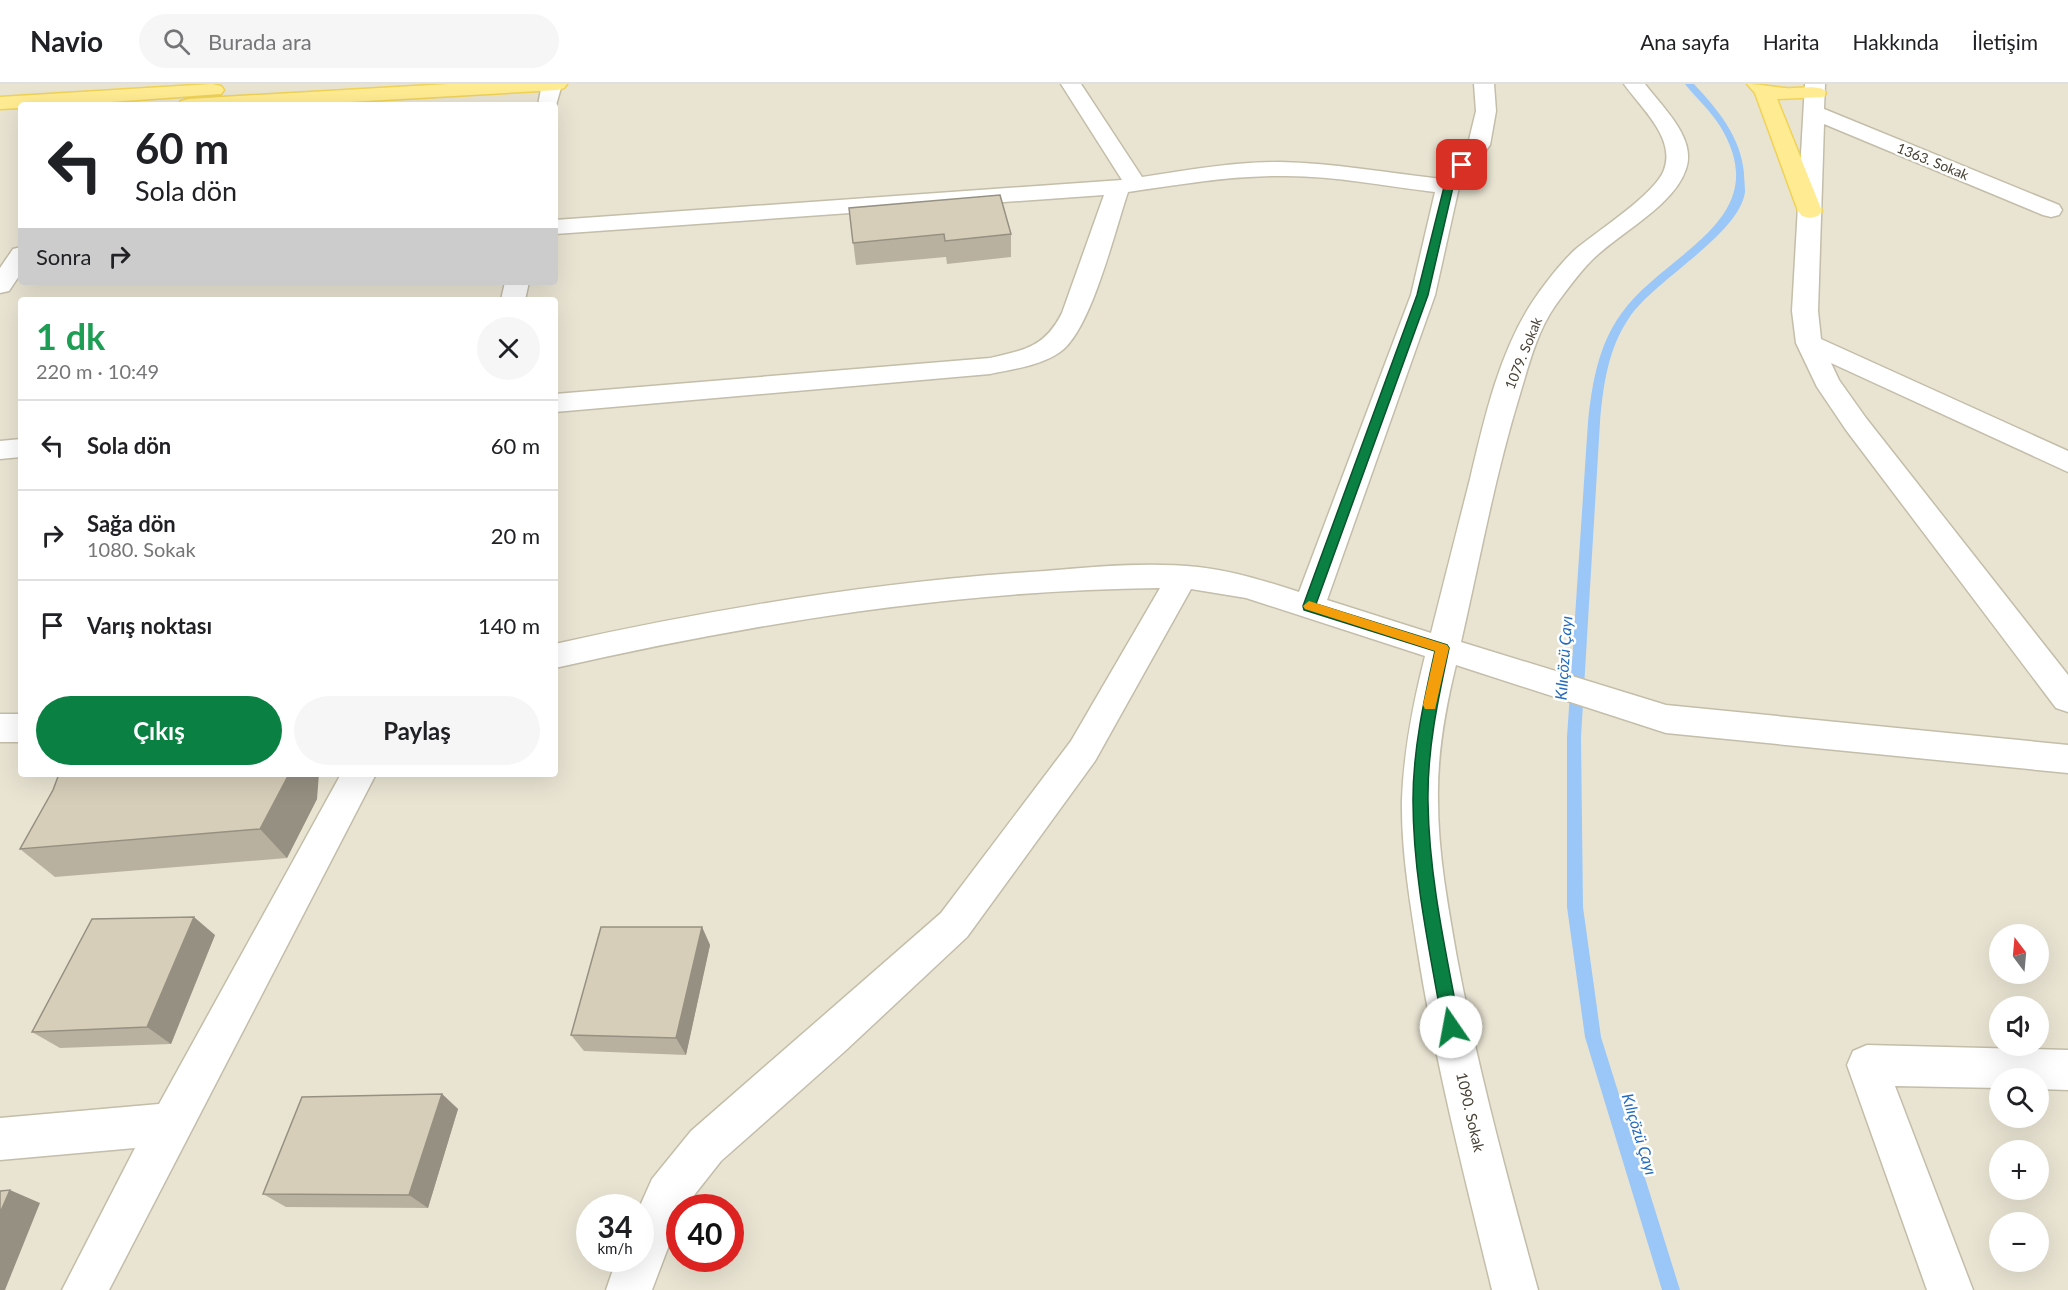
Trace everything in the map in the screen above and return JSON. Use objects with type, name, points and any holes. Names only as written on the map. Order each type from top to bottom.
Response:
[{"type":"main road","points":[[0,103],[129,89],[321,84]]},
{"type":"main road","points":[[240,102],[557,84]]},
{"type":"main road","points":[[1761,87],[1786,94],[1815,97]]},
{"type":"main road","points":[[1761,87],[1810,211]]},
{"type":"main road","points":[[0,116],[18,115]]},
{"type":"street","points":[[549,102],[552,84]]},
{"type":"street","points":[[1071,84],[1127,186]]},
{"type":"street","points":[[1309,606],[1422,295],[1448,187],[1462,165],[1479,145],[1486,111],[1484,84]]},
{"type":"street","name":"1079. Sokak","points":[[1442,648],[1496,428],[1518,358],[1531,327],[1544,303],[1583,255],[1663,190],[1675,171],[1678,154],[1672,134],[1634,84]]},
{"type":"street","points":[[1815,97],[1805,311],[1809,343],[1826,381],[1856,424],[2068,699]]},
{"type":"street","name":"1363. Sokak","points":[[1815,97],[2051,210]]},
{"type":"street","points":[[558,227],[1127,186],[1216,172],[1280,169],[1316,171],[1448,187]]},
{"type":"street","points":[[558,403],[990,366],[1026,358],[1050,347],[1064,335],[1076,313],[1127,186]]},
{"type":"street","points":[[0,286],[15,257]]},
{"type":"street","points":[[1809,343],[2068,462]]},
{"type":"street","points":[[0,450],[18,448]]},
{"type":"street","points":[[558,655],[613,642],[802,607],[930,591],[1076,580],[1182,577],[1247,587],[1666,718],[2068,759]]},
{"type":"street","points":[[654,1225],[667,1194],[706,1146],[830,1038],[954,925],[1083,751],[1182,577]]},
{"type":"street","name":"1090. Sokak","points":[[1442,648],[1426,721],[1420,800],[1425,883],[1449,1016],[1476,1138],[1515,1290]]},
{"type":"street","points":[[0,728],[18,728]]},
{"type":"street","points":[[85,1290],[171,1124],[357,777]]},
{"type":"street","points":[[1950,1290],[1867,1065],[2068,1070]]},
{"type":"street","points":[[0,1138],[171,1124]]},
{"type":"street","points":[[629,1290],[635,1272]]},
{"type":"shaded area","points":[[0,84],[2068,84],[2068,1290],[0,1290]]},
{"type":"building","points":[[1000,195],[1011,234],[945,241],[944,234],[853,243],[849,208]]},
{"type":"building","points":[[58,777],[287,777],[260,829],[20,849]]},
{"type":"building","points":[[194,917],[147,1027],[32,1032],[92,919]]},
{"type":"building","points":[[601,927],[702,927],[676,1038],[571,1035]]},
{"type":"building","points":[[442,1094],[409,1195],[263,1194],[302,1097]]},
{"type":"building","points":[[10,1190],[0,1213],[0,1191]]},
{"type":"waterway","name":"Kılıçözü Çayı","points":[[1671,1290],[1593,1037],[1575,907],[1574,737],[1594,422],[1603,365],[1612,339],[1626,314],[1638,300],[1724,222],[1735,207],[1740,192],[1738,160],[1730,136],[1707,103],[1689,84]]},
{"type":"slow traffic","points":[[1309,606],[1442,648],[1430,705]]},
{"type":"route","points":[[1451,1027],[1425,883],[1420,800],[1426,721],[1442,648],[1309,606],[1422,295],[1448,187],[1462,165]]}]
